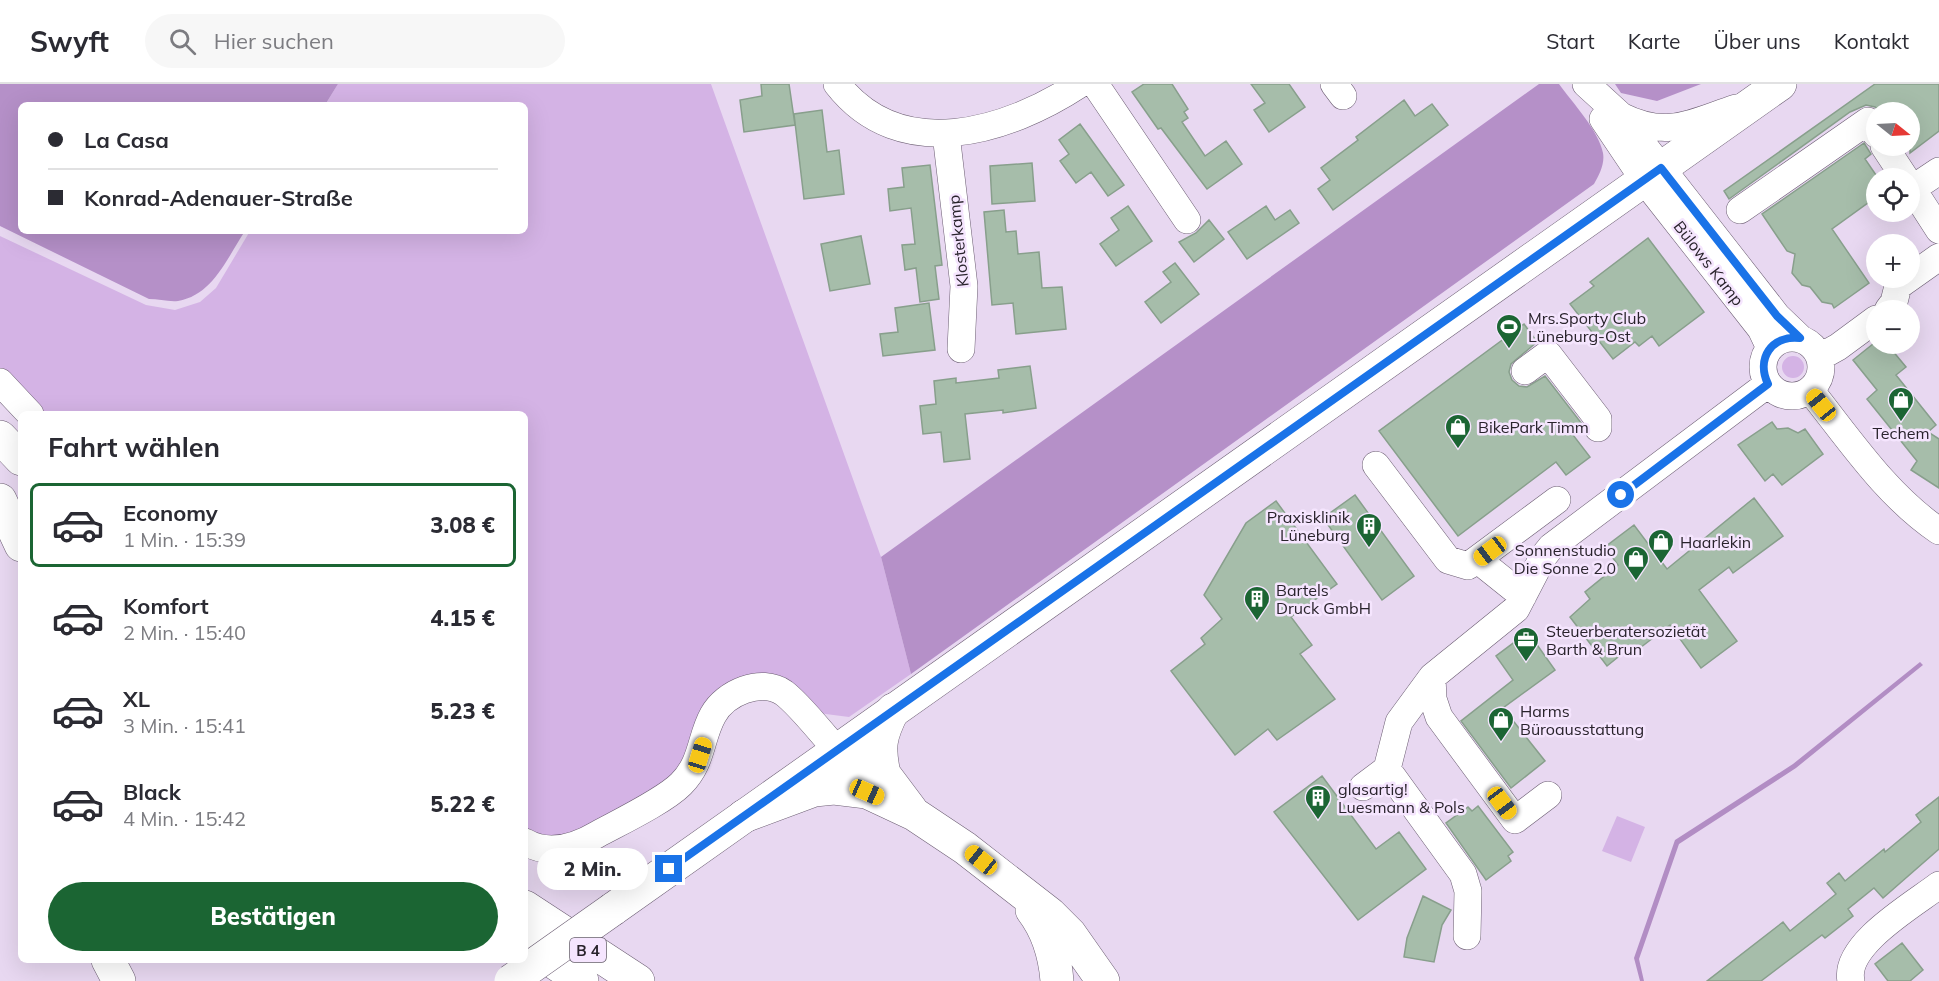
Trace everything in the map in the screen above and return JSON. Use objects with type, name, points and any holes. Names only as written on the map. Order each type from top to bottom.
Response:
[{"type":"main road","points":[[510,981],[1768,92]]},
{"type":"main road","points":[[0,437],[18,456]]},
{"type":"main road","points":[[0,479],[18,497]]},
{"type":"main road","points":[[0,500],[18,539]]},
{"type":"main road","points":[[875,783],[880,742],[893,710]]},
{"type":"main road","points":[[839,748],[848,772],[875,783],[914,814],[965,848],[1050,914],[1070,934],[1103,981]]},
{"type":"main road","points":[[744,816],[814,790],[875,783]]},
{"type":"main road","points":[[1012,885],[1040,921],[1052,947],[1057,981]]},
{"type":"main road","name":"B 4","points":[[528,909],[638,981]]},
{"type":"main road","name":"B 4","points":[[528,945],[582,981]]},
{"type":"main road","points":[[110,963],[119,981]]},
{"type":"street","points":[[837,84],[860,110],[888,126],[919,134],[946,134],[992,125],[1026,114],[1080,84]]},
{"type":"street","points":[[1095,84],[1187,220]]},
{"type":"street","points":[[1585,84],[1620,115],[1638,124],[1654,128],[1674,128],[1768,92]]},
{"type":"street","points":[[1585,84],[1612,134],[1653,174]]},
{"type":"street","points":[[1620,115],[1653,174]]},
{"type":"street","points":[[1740,210],[1866,122]]},
{"type":"street","name":"Klosterkamp","points":[[946,134],[964,286],[961,349]]},
{"type":"street","points":[[1920,179],[1939,171]]},
{"type":"street","name":"Bülows Kamp","points":[[1653,174],[1777,316],[1800,338],[1812,345],[1820,357]]},
{"type":"street","name":"Bülows Kamp","points":[[1653,174],[1761,329],[1770,348]]},
{"type":"street","points":[[1920,201],[1938,228]]},
{"type":"street","points":[[1894,300],[1898,286],[1939,257]]},
{"type":"street","points":[[1800,338],[1783,339],[1770,348],[1765,356],[1763,366],[1768,384],[1783,395],[1801,395],[1810,390],[1820,375],[1820,357],[1839,347],[1866,327]]},
{"type":"street","points":[[1524,371],[1548,354],[1598,419],[1598,428]]},
{"type":"street","points":[[0,382],[27,411]]},
{"type":"street","points":[[1363,788],[1387,769],[1399,722],[1432,677],[1510,615],[1551,547],[1768,384]]},
{"type":"street","points":[[1810,390],[1892,493],[1911,511],[1939,531]]},
{"type":"street","points":[[1391,472],[1448,560],[1468,566],[1557,500]]},
{"type":"street","points":[[1478,560],[1523,596]]},
{"type":"street","points":[[1432,677],[1433,699],[1439,717],[1515,820],[1548,795]]},
{"type":"street","points":[[528,844],[558,850],[585,842],[644,809],[681,784],[700,755],[712,715],[725,699],[743,689],[766,687],[783,692],[839,748]]},
{"type":"street","points":[[1387,769],[1463,874],[1468,891],[1467,936]]},
{"type":"street","points":[[1851,981],[1849,969],[1862,945],[1939,885]]},
{"type":"shaded area","points":[[0,84],[338,84],[327,102],[18,102],[18,234],[243,234],[218,274],[201,291],[190,297],[178,301],[149,299],[0,226]]},
{"type":"shaded area","points":[[338,84],[711,84],[881,557],[911,674],[849,717],[818,713],[742,677],[675,779],[557,842],[528,835],[528,411],[41,411],[0,368],[0,236],[146,305],[175,310],[200,302],[216,288],[248,234],[528,234],[528,102],[327,102]]},
{"type":"shaded area","points":[[1539,84],[1559,84],[1596,135],[1603,153],[1603,161],[1594,184],[911,674],[881,557]]},
{"type":"shaded area","points":[[1615,84],[1701,84],[1657,101],[1621,93]]},
{"type":"shaded area","points":[[1793,356],[1801,359],[1804,367],[1801,375],[1793,378],[1785,375],[1782,367],[1785,359]]},
{"type":"shaded area","points":[[1920,662],[1923,665],[1796,768],[1679,844],[1639,959],[1644,981],[1640,981],[1634,958],[1675,840],[1793,764]]},
{"type":"shaded area","points":[[1617,816],[1645,827],[1631,862],[1602,851]]},
{"type":"building","points":[[761,84],[789,84],[795,125],[744,132],[740,100],[762,96]]},
{"type":"building","points":[[1144,84],[1172,84],[1188,109],[1184,112],[1188,118],[1182,122],[1205,156],[1226,141],[1242,164],[1207,189],[1161,128],[1158,129],[1132,92]]},
{"type":"building","points":[[1251,84],[1289,84],[1305,107],[1269,132],[1254,110],[1265,103]]},
{"type":"building","points":[[1875,84],[1939,84],[1939,131],[1920,145],[1920,102],[1866,102],[1866,105],[1850,112],[1729,199],[1724,191]]},
{"type":"building","points":[[1404,100],[1415,116],[1432,104],[1448,125],[1333,210],[1318,189],[1330,180],[1321,168]]},
{"type":"building","points":[[822,110],[827,152],[839,150],[844,194],[804,199],[794,114]]},
{"type":"building","points":[[1080,124],[1124,185],[1108,196],[1091,172],[1076,183],[1060,161],[1069,154],[1059,140]]},
{"type":"building","points":[[1864,143],[1866,156],[1869,156],[1865,159],[1871,168],[1866,168],[1866,204],[1832,229],[1866,279],[1866,285],[1834,308],[1832,304],[1822,302],[1810,287],[1802,285],[1792,273],[1795,254],[1787,251],[1762,214]]},
{"type":"building","points":[[1032,163],[1035,201],[992,204],[990,166]]},
{"type":"building","points":[[930,165],[942,265],[935,266],[939,299],[920,302],[916,268],[905,270],[902,245],[915,244],[911,208],[890,211],[888,189],[904,187],[902,168]]},
{"type":"building","points":[[1128,206],[1152,241],[1116,266],[1100,244],[1119,230],[1111,218]]},
{"type":"building","points":[[1266,206],[1275,220],[1290,210],[1299,223],[1247,259],[1228,232]]},
{"type":"building","points":[[1004,210],[1006,232],[1016,231],[1018,254],[1039,252],[1042,288],[1062,287],[1066,329],[1016,334],[1013,303],[992,305],[984,212]]},
{"type":"building","points":[[1209,220],[1224,239],[1194,262],[1179,242],[1196,233]]},
{"type":"building","points":[[861,236],[870,284],[830,291],[821,244]]},
{"type":"building","points":[[1648,238],[1704,312],[1659,346],[1652,336],[1639,346],[1635,342],[1613,359],[1570,304],[1594,286],[1590,282]]},
{"type":"building","points":[[1175,263],[1199,294],[1161,323],[1145,302],[1171,282],[1163,272]]},
{"type":"building","points":[[929,303],[935,350],[883,356],[880,334],[898,332],[895,308]]},
{"type":"building","name":"BikePark Timm","points":[[1524,324],[1537,342],[1511,364],[1509,372],[1512,380],[1519,386],[1527,387],[1545,376],[1582,424],[1582,428],[1573,435],[1590,457],[1566,475],[1556,462],[1458,536],[1379,431]]},
{"type":"building","points":[[1866,350],[1866,354],[1895,354],[1906,367],[1896,375],[1936,425],[1928,432],[1939,439],[1939,488],[1911,470],[1917,461],[1867,399],[1877,390],[1853,360]]},
{"type":"building","points":[[1030,366],[1036,408],[1003,413],[1003,410],[965,414],[970,459],[944,462],[941,432],[923,434],[920,406],[936,404],[934,381],[956,378],[956,383],[999,378],[998,370]]},
{"type":"building","points":[[1772,422],[1777,429],[1788,428],[1798,433],[1805,429],[1823,454],[1782,485],[1773,474],[1765,481],[1738,445]]},
{"type":"building","name":"Praxisklinik Lüneburg","points":[[1355,495],[1414,576],[1382,600],[1323,518]]},
{"type":"building","points":[[1754,498],[1783,536],[1733,573],[1729,567],[1699,590],[1737,641],[1701,668],[1670,625],[1632,654],[1628,649],[1607,666],[1570,617],[1590,599],[1585,592],[1618,565],[1605,547],[1634,525],[1667,569]]},
{"type":"building","name":"Bartels Druck GmbH","points":[[1276,501],[1337,584],[1291,617],[1312,645],[1300,654],[1335,699],[1277,740],[1268,729],[1235,755],[1171,671],[1205,644],[1201,638],[1222,619],[1204,595],[1246,523]]},
{"type":"building","name":"Harms Büroausstattung","points":[[1528,632],[1555,670],[1503,708],[1545,761],[1511,788],[1461,721],[1513,680],[1496,656]]},
{"type":"building","points":[[1322,776],[1376,849],[1399,832],[1426,869],[1358,920],[1274,812]]},
{"type":"building","points":[[1939,797],[1939,849],[1883,898],[1874,888],[1848,909],[1853,916],[1825,938],[1822,935],[1761,981],[1707,981],[1783,922],[1790,931],[1836,894],[1827,883],[1839,873],[1845,881],[1884,849],[1885,852],[1921,822],[1916,815]]},
{"type":"building","points":[[1478,806],[1513,852],[1508,856],[1511,861],[1486,880],[1446,823],[1468,807],[1472,811]]},
{"type":"building","points":[[1423,896],[1451,910],[1442,925],[1434,962],[1404,957],[1407,938]]},
{"type":"building","points":[[1902,943],[1923,970],[1910,981],[1888,981],[1875,964]]},
{"type":"place","name":"Mrs.Sporty Club Lüneburg-Ost","points":[[1509,350]]},
{"type":"place","name":"Techem","points":[[1901,423]]},
{"type":"place","name":"BikePark Timm","points":[[1458,450]]},
{"type":"place","name":"Praxisklinik Lüneburg","points":[[1369,549]]},
{"type":"place","name":"Haarlekin","points":[[1661,565]]},
{"type":"place","name":"Sonnenstudio Die Sonne 2.0","points":[[1636,582]]},
{"type":"place","name":"Bartels Druck GmbH","points":[[1257,622]]},
{"type":"place","name":"Steuerberatersozietät Barth & Brun","points":[[1526,663]]},
{"type":"place","name":"Harms Büroausstattung","points":[[1501,743]]},
{"type":"place","name":"glasartig! Luesmann & Pols","points":[[1318,821]]},
{"type":"route","points":[[669,869],[1661,168],[1777,316],[1800,338],[1783,339],[1770,348],[1763,366],[1768,384],[1621,495]]}]
